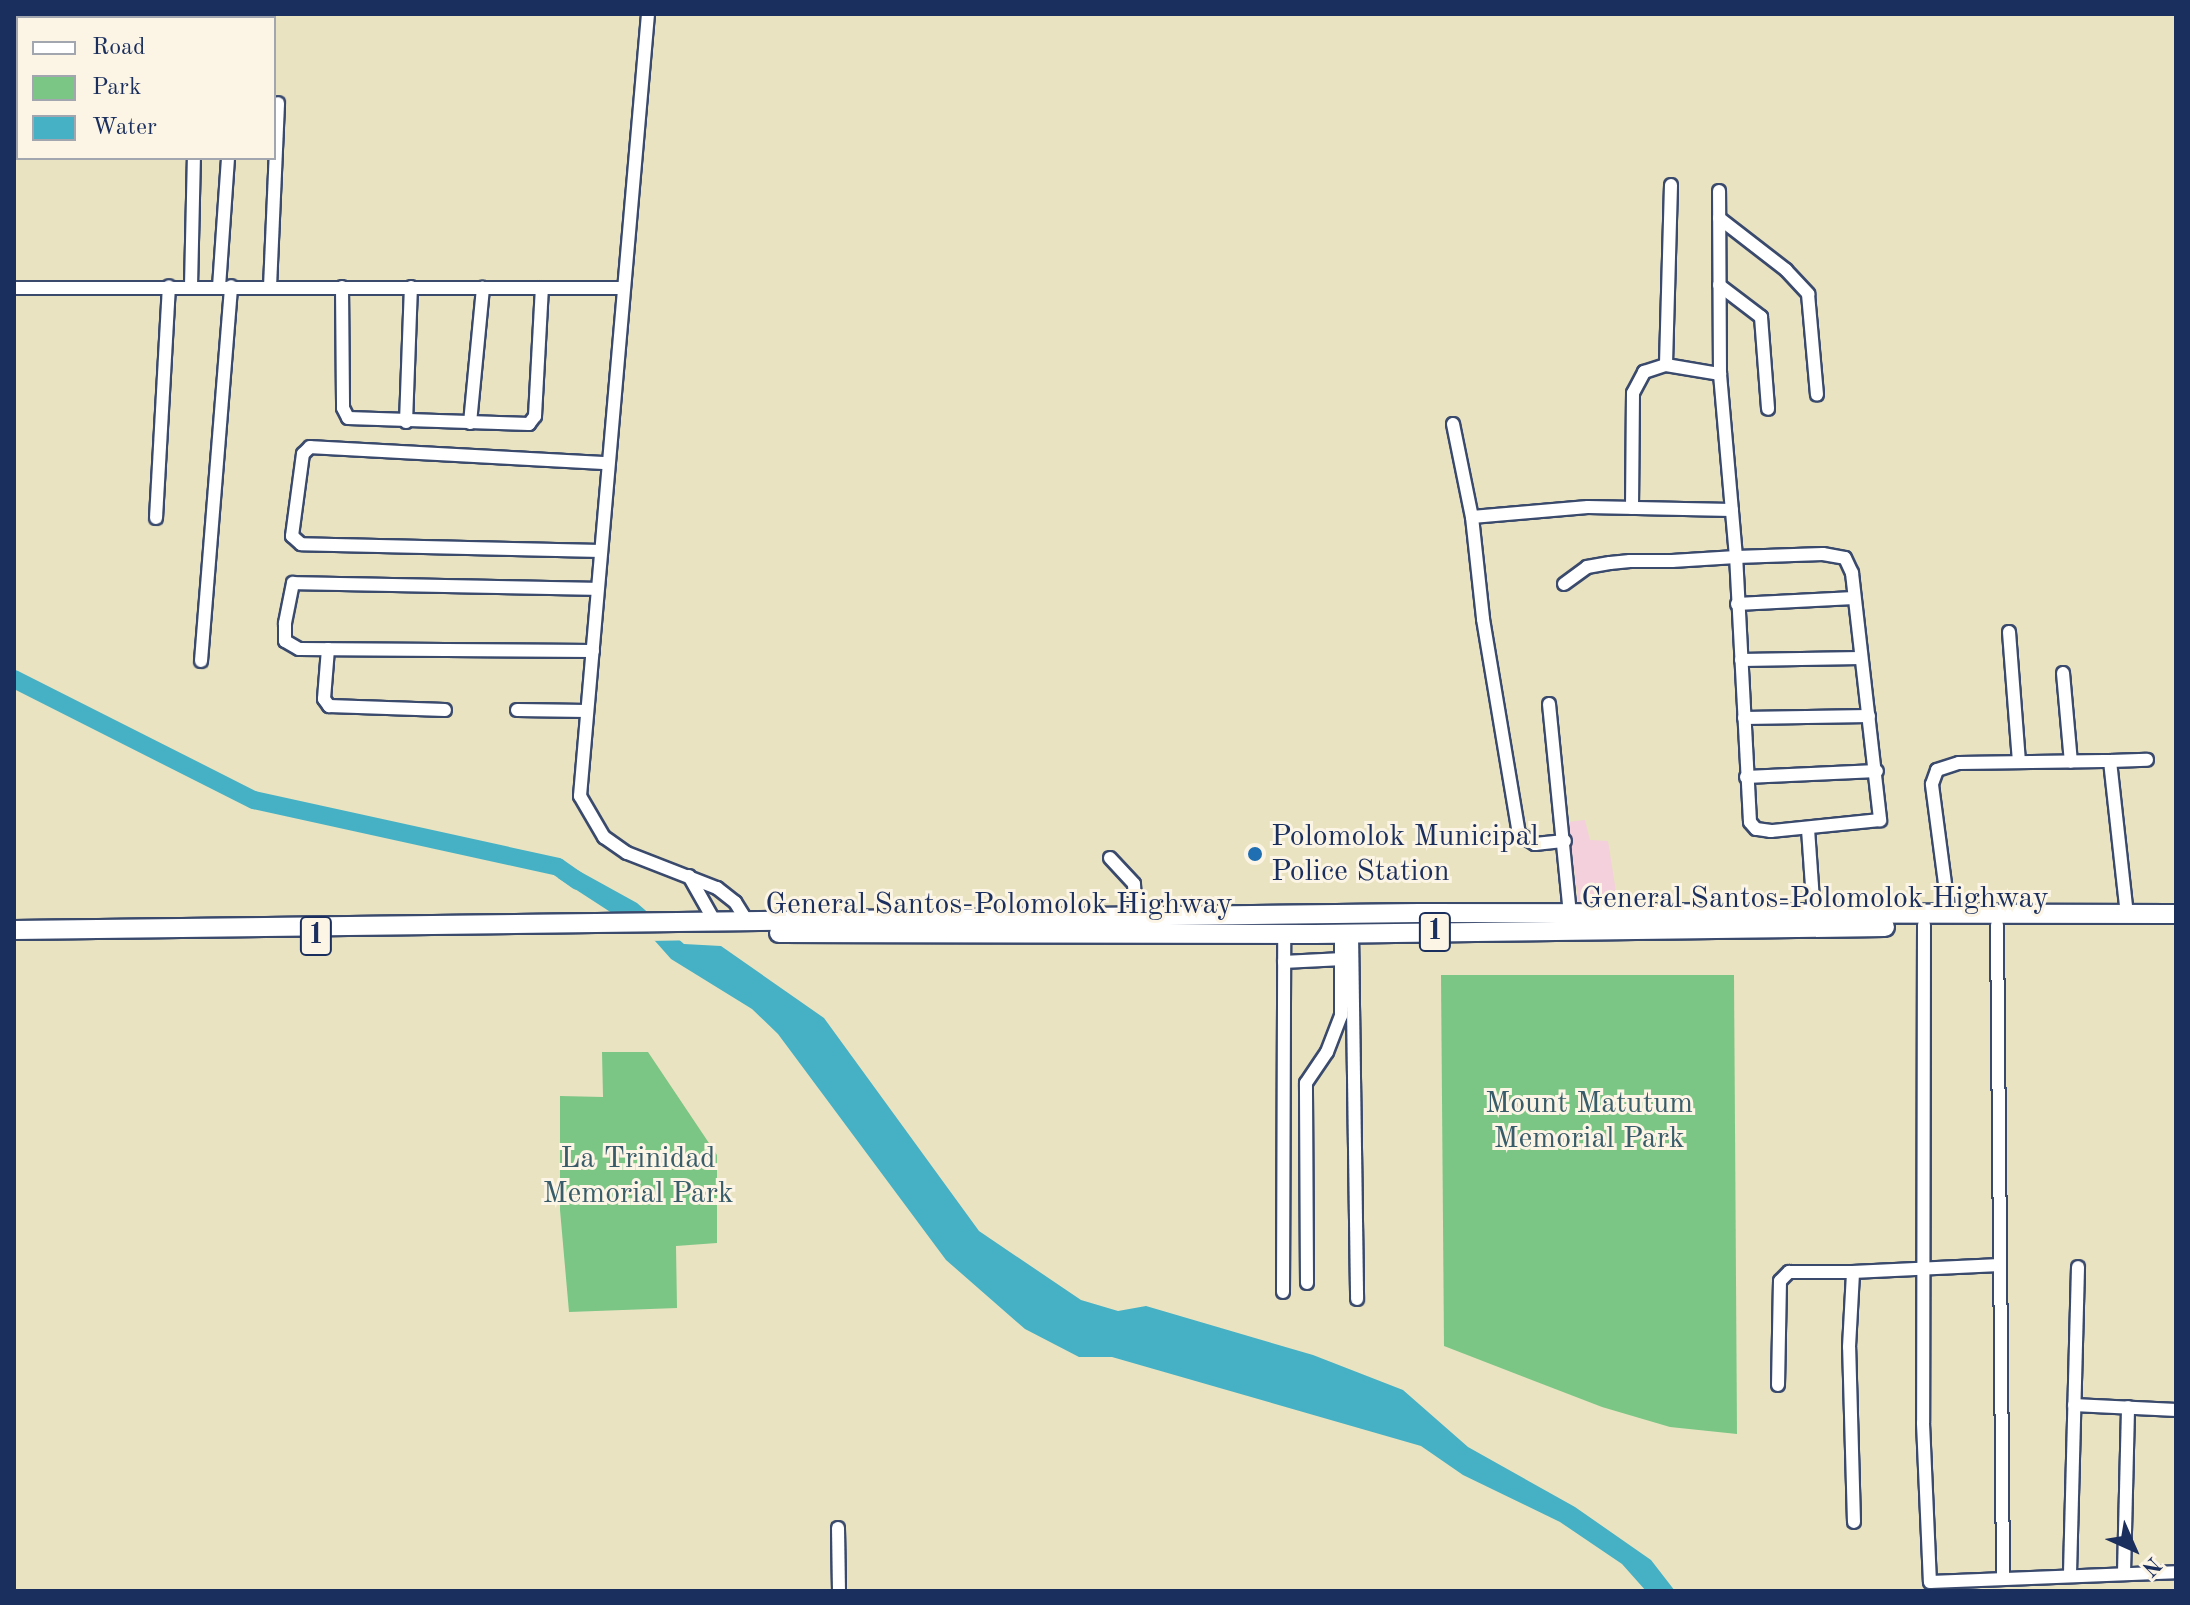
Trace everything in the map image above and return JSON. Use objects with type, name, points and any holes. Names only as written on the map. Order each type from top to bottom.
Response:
[{"type":"highway","name":"1","points":[[14,930],[688,929],[748,923],[1570,913],[2176,914]]},
{"type":"highway","name":"General Santos-Polomolok Highway","points":[[688,929],[1284,934],[1924,925],[2176,925]]},
{"type":"highway","name":"1","points":[[14,938],[611,929]]},
{"type":"street","points":[[648,14],[579,785],[589,819],[627,853],[727,894],[748,923]]},
{"type":"street","points":[[276,149],[278,103]]},
{"type":"street","points":[[191,286],[194,160]]},
{"type":"street","points":[[201,661],[225,286],[228,160]]},
{"type":"street","points":[[270,287],[276,160]]},
{"type":"street","points":[[1666,365],[1671,185]]},
{"type":"street","points":[[1564,584],[1598,564],[1736,557],[1839,555],[1850,562],[1877,771],[1879,822],[1808,829],[1752,826],[1746,777],[1736,557],[1720,374],[1719,191]]},
{"type":"street","points":[[1719,218],[1786,270],[1808,294],[1817,395]]},
{"type":"street","points":[[1719,285],[1761,317],[1768,409]]},
{"type":"street","points":[[156,518],[169,286]]},
{"type":"street","points":[[342,287],[343,412],[351,420],[529,424],[533,419],[542,288]]},
{"type":"street","points":[[406,422],[411,287]]},
{"type":"street","points":[[14,288],[624,288]]},
{"type":"street","points":[[470,423],[483,288]]},
{"type":"street","points":[[1632,508],[1633,393],[1644,372],[1666,365],[1720,374]]},
{"type":"street","points":[[1453,424],[1472,517],[1483,619],[1519,834],[1535,844],[1565,841]]},
{"type":"street","points":[[601,551],[301,544],[292,536],[303,454],[310,447],[607,463]]},
{"type":"street","points":[[1472,517],[1551,508],[1732,510]]},
{"type":"street","points":[[593,651],[299,649],[285,641],[291,584],[597,589]]},
{"type":"street","points":[[1737,604],[1854,598]]},
{"type":"street","points":[[2009,632],[2019,761]]},
{"type":"street","points":[[328,649],[324,699],[329,706],[445,710]]},
{"type":"street","points":[[1741,660],[1861,658]]},
{"type":"street","points":[[2063,673],[2071,762]]},
{"type":"street","points":[[1549,704],[1570,913]]},
{"type":"street","points":[[517,710],[587,711]]},
{"type":"street","points":[[1744,718],[1869,716]]},
{"type":"street","points":[[1949,914],[1934,773],[1959,763],[2147,760]]},
{"type":"street","points":[[2110,761],[2127,914]]},
{"type":"street","points":[[1746,777],[1877,771]]},
{"type":"street","points":[[1808,829],[1814,915]]},
{"type":"street","points":[[1110,858],[1134,884],[1136,917]]},
{"type":"street","points":[[689,876],[716,924]]},
{"type":"street","points":[[1924,925],[1923,1266],[1930,1582],[2070,1573],[2176,1572]]},
{"type":"street","points":[[1997,925],[2003,1576]]},
{"type":"street","points":[[1307,1283],[1306,1083],[1327,1052],[1341,1016],[1342,959],[1347,933]]},
{"type":"street","points":[[1347,933],[1357,1299]]},
{"type":"street","points":[[1283,1292],[1284,934]]},
{"type":"street","points":[[1284,962],[1342,959]]},
{"type":"street","points":[[1778,1385],[1780,1281],[1789,1272],[1999,1265]]},
{"type":"street","points":[[2070,1573],[2078,1267]]},
{"type":"street","points":[[1853,1272],[1849,1347],[1854,1522]]},
{"type":"street","points":[[2074,1405],[2176,1410]]},
{"type":"street","points":[[2124,1573],[2128,1407]]},
{"type":"street","points":[[838,1528],[839,1591]]},
{"type":"shaded area","points":[[1585,820],[1590,840],[1608,841],[1618,905],[1579,905],[1568,822]]},
{"type":"green space","name":"Mount Matutum Memorial Park","points":[[1441,975],[1734,975],[1737,1434],[1670,1427],[1602,1407],[1444,1346]]},
{"type":"green space","name":"La Trinidad Memorial Park","points":[[602,1052],[648,1052],[717,1155],[717,1243],[676,1246],[677,1308],[569,1312],[560,1210],[560,1096],[603,1097]]},
{"type":"water","points":[[570,866],[637,903],[684,944],[721,946],[824,1018],[979,1231],[1081,1300],[1118,1311],[1146,1306],[1313,1355],[1403,1390],[1468,1447],[1575,1507],[1651,1560],[1675,1591],[1646,1591],[1622,1564],[1560,1522],[1463,1475],[1421,1446],[1112,1357],[1079,1357],[1025,1329],[946,1260],[778,1034],[752,1009],[671,959],[655,941],[558,878],[558,868]]},
{"type":"pier","points":[[610,916],[677,930],[686,940],[704,940],[648,941]]},
{"type":"waterway","points":[[14,679],[254,800],[558,867],[578,881]]},
{"type":"place","name":"Polomolok Municipal Police Station","points":[[1255,854]]}]
